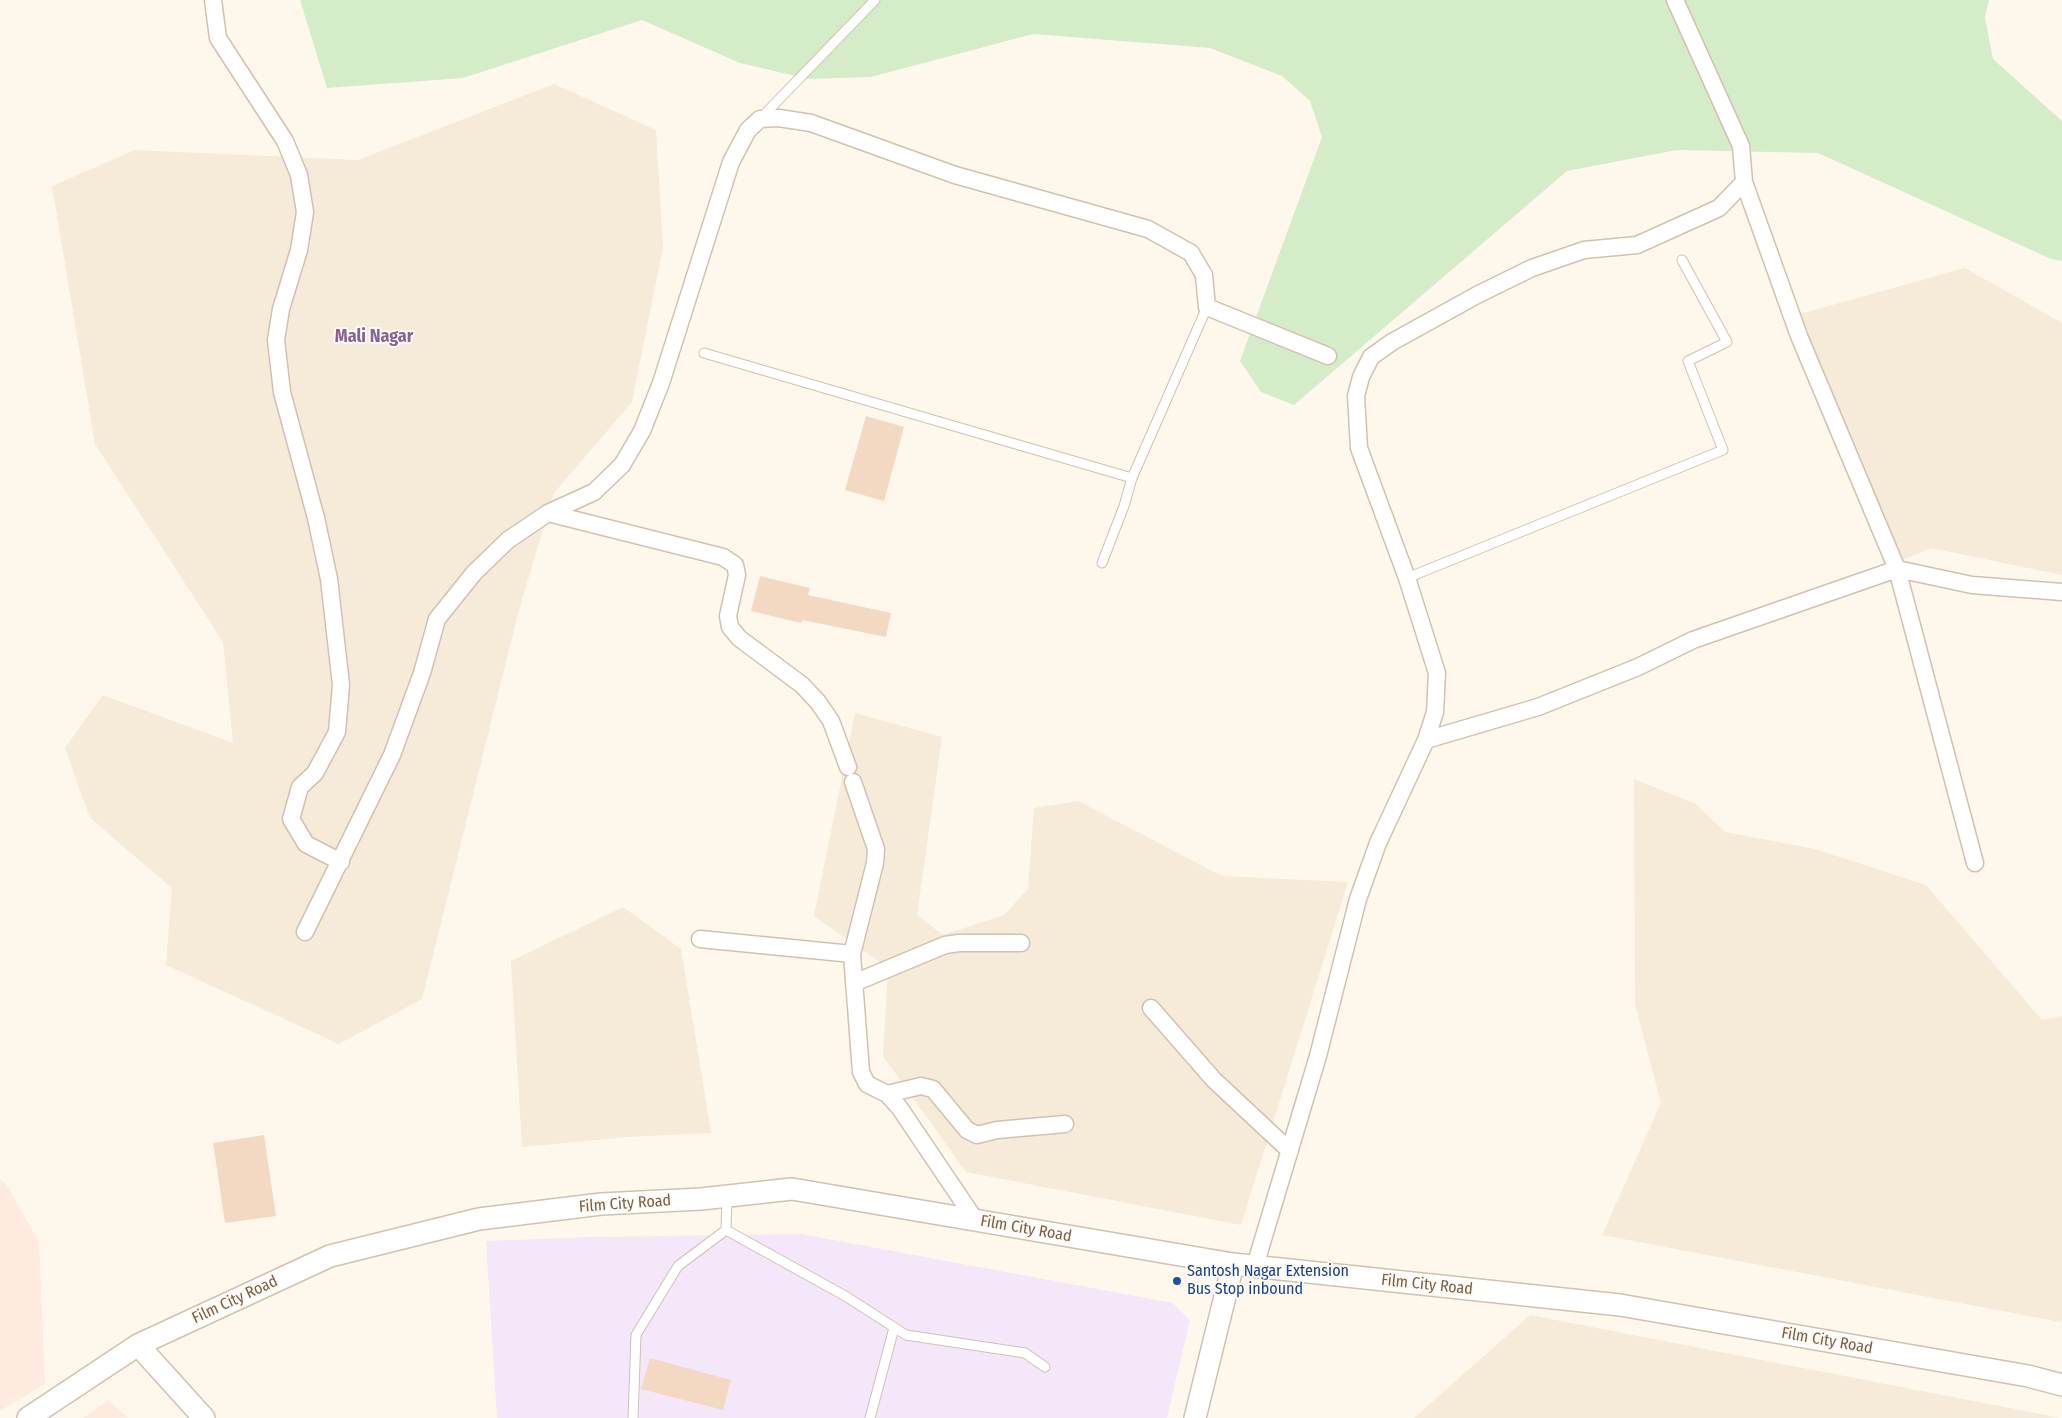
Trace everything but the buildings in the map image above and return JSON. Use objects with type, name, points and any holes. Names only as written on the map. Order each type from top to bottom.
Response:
[{"type":"street","points":[[213,0],[218,38],[284,141],[299,175],[305,212],[300,250],[281,309],[276,340],[282,392],[316,518],[329,579],[341,685],[337,732],[315,773],[300,787],[291,819],[306,844],[341,862]]},
{"type":"street","points":[[1675,0],[1740,146],[1744,182],[1799,336],[1897,570],[1974,863]]},
{"type":"street","points":[[305,932],[392,755],[422,673],[437,619],[474,573],[508,540],[548,513],[594,492],[622,465],[642,431],[661,383],[731,162],[748,130],[760,119],[779,118],[811,123],[956,174],[1148,229],[1192,252],[1204,275],[1207,307],[1328,356]]},
{"type":"street","points":[[1255,1266],[1318,1056],[1358,899],[1381,835],[1426,740],[1435,712],[1437,673],[1407,578],[1359,448],[1356,396],[1361,377],[1371,357],[1392,342],[1477,295],[1532,268],[1584,250],[1637,245],[1718,208],[1744,182]]},
{"type":"street","points":[[548,513],[723,557],[734,565],[737,575],[728,616],[730,627],[738,638],[802,685],[818,702],[831,721],[876,849],[875,863],[852,954],[860,1072],[868,1084],[887,1094],[899,1107],[976,1221]]},
{"type":"street","points":[[1426,740],[1538,708],[1638,667],[1693,640],[1897,570],[1972,585],[2062,592]]},
{"type":"street","points":[[700,939],[852,954]]},
{"type":"street","points":[[854,983],[945,946],[959,943],[1021,943]]},
{"type":"street","points":[[1151,1008],[1214,1080],[1290,1151]]},
{"type":"street","points":[[887,1094],[921,1086],[933,1089],[967,1130],[978,1135],[998,1130],[1065,1124]]},
{"type":"street","name":"Film City Road","points":[[28,1418],[138,1345],[330,1256],[479,1219],[600,1204],[727,1197],[792,1190],[1233,1264],[1620,1305],[2028,1376],[2062,1385]]},
{"type":"street","points":[[1195,1418],[1233,1264]]},
{"type":"street","points":[[138,1345],[204,1418]]},
{"type":"lane","points":[[760,119],[875,0]]},
{"type":"lane","points":[[1407,578],[1723,450],[1688,361],[1727,342],[1682,260]]},
{"type":"lane","points":[[1102,563],[1124,506],[1132,478],[1207,307]]},
{"type":"lane","points":[[704,353],[1132,478]]},
{"type":"lane","points":[[726,1230],[727,1197]]},
{"type":"lane","points":[[726,1230],[847,1297],[906,1335],[1024,1353],[1045,1367]]},
{"type":"lane","points":[[634,1418],[636,1334],[678,1266],[726,1230]]},
{"type":"lane","points":[[870,1418],[894,1328]]},
{"type":"shaded area","points":[[554,84],[656,130],[663,248],[632,402],[554,493],[520,606],[422,999],[339,1044],[166,965],[172,888],[90,818],[65,748],[103,695],[233,743],[223,642],[95,444],[52,186],[135,150],[358,160]]},
{"type":"shaded area","points":[[1965,268],[2062,323],[2062,575],[1931,548],[1898,562],[1800,314]]},
{"type":"shaded area","points":[[855,713],[942,737],[917,915],[943,935],[1004,915],[1028,889],[1034,808],[1078,801],[1222,876],[1348,882],[1241,1225],[966,1172],[883,1056],[888,968],[814,916]]},
{"type":"shaded area","points":[[1634,779],[1696,804],[1725,832],[1815,849],[1926,885],[2042,1020],[2062,1016],[2062,1320],[2060,1322],[1602,1235],[1661,1103],[1635,1004]]},
{"type":"shaded area","points":[[623,907],[681,949],[711,1133],[628,1137],[522,1147],[511,961]]},
{"type":"shaded area","points":[[0,1179],[6,1184],[39,1242],[45,1384],[0,1411]]},
{"type":"shaded area","points":[[801,1234],[1173,1303],[1190,1320],[1167,1418],[497,1418],[486,1241],[588,1237]]},
{"type":"shaded area","points":[[1530,1315],[2061,1418],[1414,1418]]},
{"type":"shaded area","points":[[108,1400],[128,1418],[83,1418]]},
{"type":"green space","points":[[300,0],[1989,0],[1985,18],[1993,59],[2062,121],[2062,261],[2051,259],[1818,153],[1677,150],[1567,171],[1294,405],[1261,392],[1240,361],[1322,137],[1310,101],[1282,76],[1210,48],[1033,34],[871,77],[808,79],[740,63],[642,20],[463,78],[327,88]]},
{"type":"place","name":"Santosh Nagar Extension Bus Stop inbound","points":[[1177,1281]]},
{"type":"district","name":"Mali Nagar","points":[[374,337]]}]
